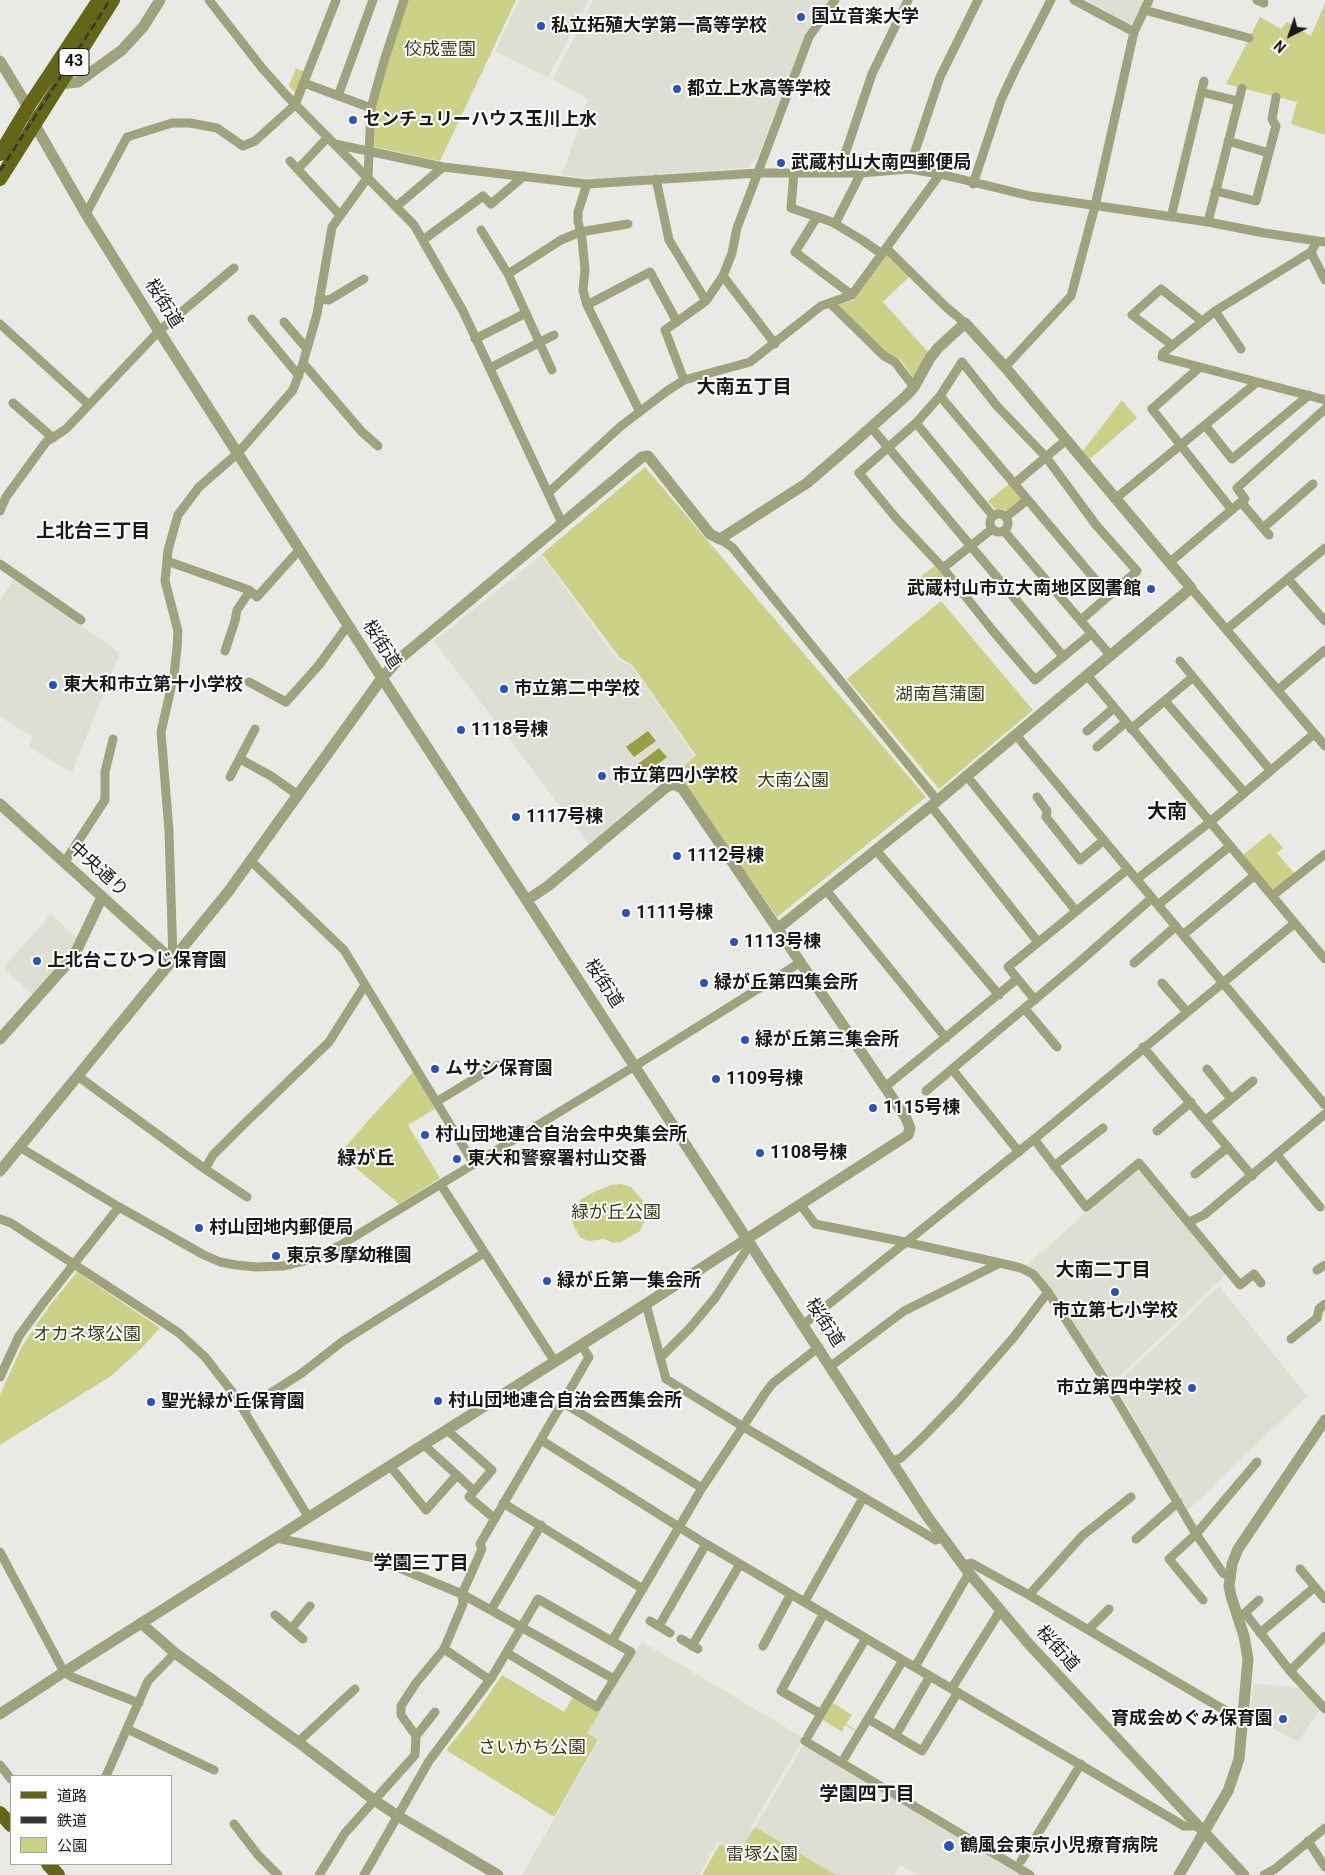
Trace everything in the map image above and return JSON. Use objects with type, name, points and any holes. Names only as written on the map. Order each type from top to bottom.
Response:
[{"type":"main road","name":"43","points":[[0,154],[28,107],[99,0]]},
{"type":"main road","name":"43","points":[[0,179],[113,0]]},
{"type":"main road","points":[[0,1813],[10,1824]]},
{"type":"street","points":[[60,84],[78,82],[122,50],[143,27],[160,0]]},
{"type":"street","points":[[209,0],[262,68],[295,105],[398,206],[414,225],[463,311],[562,524]]},
{"type":"street","points":[[86,214],[127,137],[172,123],[190,123],[217,128],[244,146],[255,141],[295,105],[336,0]]},
{"type":"street","points":[[338,96],[373,0]]},
{"type":"street","points":[[684,380],[664,330],[706,301],[723,276],[732,252],[737,228],[809,37],[835,0]]},
{"type":"street","points":[[839,172],[872,74],[908,0]]},
{"type":"street","points":[[909,169],[940,77],[978,0]]},
{"type":"street","points":[[973,184],[1001,100],[1051,0]]},
{"type":"street","points":[[1074,0],[1134,32]]},
{"type":"street","points":[[1005,367],[1071,296],[1095,206],[1134,32],[1149,0]]},
{"type":"street","points":[[173,961],[169,830],[161,732],[174,675],[178,631],[165,581],[168,550],[178,515],[199,487],[238,453],[288,397],[299,376],[319,299],[332,227],[368,177],[372,108],[401,1]]},
{"type":"street","points":[[1144,10],[1249,38]]},
{"type":"street","name":"桜街道","points":[[0,61],[28,107],[35,125],[86,214],[159,331],[382,678],[943,1538],[966,1569],[1028,1643],[1244,1875]]},
{"type":"street","points":[[1171,217],[1204,81]]},
{"type":"street","points":[[304,83],[372,108]]},
{"type":"street","points":[[1208,222],[1242,88]]},
{"type":"street","points":[[1201,92],[1238,101]]},
{"type":"street","points":[[1215,191],[1256,201],[1276,126],[1272,118],[1276,96]]},
{"type":"street","points":[[332,140],[443,166],[587,184],[758,173],[861,173],[909,169],[940,174],[973,184],[1030,196],[1208,222],[1321,241]]},
{"type":"street","points":[[298,170],[332,140]]},
{"type":"street","points":[[1228,141],[1269,153]]},
{"type":"street","points":[[290,161],[340,215]]},
{"type":"street","points":[[398,206],[443,166]]},
{"type":"street","points":[[794,172],[790,208],[835,224],[884,251],[965,323],[1005,367],[1325,746]]},
{"type":"street","points":[[835,224],[861,173]]},
{"type":"street","points":[[548,493],[640,410],[684,380],[750,362],[821,306],[852,295],[940,174]]},
{"type":"street","points":[[423,240],[483,196],[491,204],[524,176]]},
{"type":"street","points":[[656,179],[669,240],[706,301]]},
{"type":"street","points":[[587,184],[578,212],[585,269],[583,290],[587,305],[640,410]]},
{"type":"street","points":[[817,217],[795,252],[852,295]]},
{"type":"street","points":[[508,274],[560,240],[580,232],[628,224]]},
{"type":"street","points":[[482,230],[508,274],[552,370]]},
{"type":"street","points":[[1321,241],[1311,252],[1215,311],[1172,345],[1163,353],[1162,357],[1325,400]]},
{"type":"street","points":[[1311,252],[1325,280]]},
{"type":"street","points":[[0,511],[6,497],[46,442],[66,429],[159,331],[234,268]]},
{"type":"street","points":[[587,305],[650,272],[677,322]]},
{"type":"street","points":[[723,276],[775,344]]},
{"type":"street","points":[[319,299],[330,300],[364,280]]},
{"type":"street","points":[[1172,345],[1132,315],[1161,288],[1202,321]]},
{"type":"street","points":[[830,303],[884,356],[895,362],[914,387]]},
{"type":"street","points":[[1215,311],[1241,349]]},
{"type":"street","points":[[475,339],[526,314]]},
{"type":"street","points":[[252,319],[299,376]]},
{"type":"street","points":[[284,322],[307,349]]},
{"type":"street","points":[[720,539],[807,483],[871,427],[906,396],[914,387],[930,358],[938,348],[965,323]]},
{"type":"street","points":[[0,324],[89,405]]},
{"type":"street","points":[[490,368],[554,335]]},
{"type":"street","points":[[1081,620],[1137,571],[1096,525],[1046,457],[997,406],[962,362],[940,396],[916,424],[859,473],[896,518],[943,568],[1035,680],[1092,633]]},
{"type":"street","points":[[303,363],[362,432],[378,446]]},
{"type":"street","points":[[1200,367],[1152,409],[1232,510]]},
{"type":"street","points":[[1115,499],[1256,383]]},
{"type":"street","points":[[1205,425],[1232,459],[1309,395]]},
{"type":"street","points":[[940,396],[1109,596]]},
{"type":"street","points":[[13,403],[53,438]]},
{"type":"street","points":[[1169,563],[1245,499],[1238,488],[1325,409]]},
{"type":"street","points":[[916,424],[993,516]]},
{"type":"street","points":[[871,427],[1063,656]]},
{"type":"street","points":[[1014,484],[1066,440]]},
{"type":"street","points":[[0,1172],[4,1159],[21,1148],[251,862],[382,678],[398,660],[642,456],[648,456],[710,534],[732,547],[934,803],[1038,942]]},
{"type":"street","points":[[1241,502],[1266,531],[1313,484]]},
{"type":"street","points":[[1006,517],[1027,500]]},
{"type":"street","points":[[992,529],[990,521],[993,516],[998,514],[1006,517]]},
{"type":"street","points":[[992,529],[999,532],[1004,531],[1008,526],[1006,517]]},
{"type":"street","points":[[943,568],[992,529]]},
{"type":"street","points":[[1004,531],[1110,655]]},
{"type":"street","points":[[1227,629],[1325,548]]},
{"type":"street","points":[[167,561],[250,591],[257,597],[300,549]]},
{"type":"street","points":[[0,564],[81,620]]},
{"type":"street","points":[[1288,578],[1325,621]]},
{"type":"street","points":[[777,929],[934,803],[1191,588]]},
{"type":"street","points":[[225,651],[235,621],[236,610],[250,591]]},
{"type":"street","points":[[249,682],[286,702],[319,665],[348,625]]},
{"type":"street","points":[[1278,690],[1325,650]]},
{"type":"street","points":[[1180,661],[1270,770]]},
{"type":"street","points":[[1086,676],[1325,959]]},
{"type":"street","points":[[1097,746],[1164,701],[1193,677]]},
{"type":"street","points":[[1164,701],[1244,792]]},
{"type":"street","points":[[1088,730],[1114,708]]},
{"type":"street","points":[[230,777],[255,729]]},
{"type":"street","points":[[1137,879],[1210,822],[1314,734]]},
{"type":"street","points":[[1016,735],[1325,1105]]},
{"type":"street","points":[[64,863],[105,800],[104,772],[113,739]]},
{"type":"street","points":[[240,759],[271,776],[298,795]]},
{"type":"street","points":[[966,775],[1076,911]]},
{"type":"street","points":[[0,1714],[749,1240],[800,1204],[908,1135],[909,1123],[682,788],[670,785],[664,788],[548,886],[527,900]]},
{"type":"street","points":[[1037,797],[1047,811],[1046,817],[1080,860],[1104,840]]},
{"type":"street","name":"中央通り","points":[[0,804],[173,961]]},
{"type":"street","points":[[926,1091],[1155,901],[1230,846]]},
{"type":"street","points":[[876,850],[999,995]]},
{"type":"street","points":[[1272,896],[1325,854]]},
{"type":"street","points":[[251,862],[344,950],[474,1164]]},
{"type":"street","points":[[1035,1000],[1008,967],[1128,869]]},
{"type":"street","points":[[1183,935],[1255,876]]},
{"type":"street","points":[[826,890],[946,1038]]},
{"type":"street","points":[[0,1039],[74,956],[102,897]]},
{"type":"street","points":[[804,1324],[1019,1152],[1294,923]]},
{"type":"street","points":[[1134,963],[1176,926]]},
{"type":"street","points":[[21,1148],[119,1207],[204,1255],[220,1262],[256,1268],[283,1266],[304,1261],[340,1246],[635,1066],[800,962]]},
{"type":"street","points":[[885,1087],[1017,979]]},
{"type":"street","points":[[1162,983],[1187,1012]]},
{"type":"street","points":[[205,1169],[214,1156],[246,1121],[329,1042],[365,985]]},
{"type":"street","points":[[1024,1009],[1057,1048]]},
{"type":"street","points":[[1144,1047],[1252,1176]]},
{"type":"street","points":[[436,1102],[497,1065]]},
{"type":"street","points":[[952,1069],[1019,1152]]},
{"type":"street","points":[[1207,1069],[1231,1099]]},
{"type":"street","points":[[78,1077],[247,1197]]},
{"type":"street","points":[[1206,1120],[1253,1080]]},
{"type":"street","points":[[1157,1131],[1191,1102]]},
{"type":"street","points":[[1189,1222],[1204,1215],[1325,1116]]},
{"type":"street","points":[[1054,1166],[1102,1128]]},
{"type":"street","points":[[1034,1139],[1086,1207],[1138,1163],[1240,1285],[1254,1274],[1261,1284]]},
{"type":"street","points":[[1195,1174],[1228,1147]]},
{"type":"street","points":[[1277,1155],[1320,1207]]},
{"type":"street","points":[[441,1185],[555,1362]]},
{"type":"street","points":[[800,1204],[814,1224],[1000,1263],[1021,1268],[1033,1274],[1048,1292],[1108,1384],[1196,1534],[1222,1573],[1230,1576]]},
{"type":"street","points":[[0,1377],[20,1336],[119,1207]]},
{"type":"street","points":[[0,1219],[11,1223],[179,1333],[205,1357],[222,1376],[244,1410],[308,1518]]},
{"type":"street","points":[[660,1358],[716,1298],[749,1240]]},
{"type":"street","points":[[244,1410],[302,1373],[343,1341],[484,1252]]},
{"type":"street","points":[[831,1366],[904,1311],[1000,1263]]},
{"type":"street","points":[[1317,1270],[1325,1265]]},
{"type":"street","points":[[892,1461],[901,1458],[958,1401],[1014,1337],[1048,1292]]},
{"type":"street","points":[[646,1304],[666,1379],[936,1540],[943,1538]]},
{"type":"street","points":[[1290,1339],[1317,1318],[1319,1309],[1325,1304]]},
{"type":"street","points":[[416,1736],[401,1715],[401,1706],[416,1683],[444,1649],[463,1604],[462,1594],[482,1549],[480,1544],[589,1357],[581,1345]]},
{"type":"street","points":[[612,1641],[702,1488],[742,1426],[773,1383],[819,1347]]},
{"type":"street","points":[[562,1402],[702,1488]]},
{"type":"street","points":[[1179,1875],[1200,1829],[1228,1791],[1239,1760],[1248,1660],[1241,1615],[1231,1596],[1230,1576],[1232,1564],[1238,1550],[1325,1420]]},
{"type":"street","points":[[447,1430],[492,1470],[469,1497],[494,1518]]},
{"type":"street","points":[[541,1440],[706,1544],[1184,1826],[1200,1829]]},
{"type":"street","points":[[424,1445],[474,1491]]},
{"type":"street","points":[[1203,1600],[1169,1559],[1196,1534],[1257,1462]]},
{"type":"street","points":[[390,1466],[426,1510],[457,1475]]},
{"type":"street","points":[[1029,1595],[1082,1536],[1131,1497]]},
{"type":"street","points":[[805,1601],[863,1498]]},
{"type":"street","points":[[503,1502],[643,1589]]},
{"type":"street","points":[[1136,1538],[1178,1502]]},
{"type":"street","points":[[491,1610],[541,1525]]},
{"type":"street","points":[[276,1538],[375,1558],[462,1594],[614,1679]]},
{"type":"street","points":[[659,1626],[706,1544]]},
{"type":"street","points":[[0,1552],[64,1672],[72,1677],[138,1703]]},
{"type":"street","points":[[915,1667],[966,1569],[971,1563],[1243,1721]]},
{"type":"street","points":[[681,1639],[695,1647],[740,1564]]},
{"type":"street","points":[[1300,1569],[1325,1599]]},
{"type":"street","points":[[1260,1632],[1315,1587]]},
{"type":"street","points":[[763,1646],[791,1594]]},
{"type":"street","points":[[364,1875],[443,1741],[490,1680],[538,1599],[630,1652],[597,1707],[507,1653]]},
{"type":"street","points":[[1241,1615],[1259,1600]]},
{"type":"street","points":[[291,1629],[310,1606]]},
{"type":"street","points":[[1088,1630],[1109,1609]]},
{"type":"street","points":[[868,1719],[922,1751],[1000,1611]]},
{"type":"street","points":[[821,1714],[781,1691],[824,1613]]},
{"type":"street","points":[[275,1615],[303,1639]]},
{"type":"street","points":[[1241,1615],[1260,1632],[1290,1671],[1325,1708]]},
{"type":"street","points":[[650,1621],[670,1633]]},
{"type":"street","points":[[141,1623],[175,1653],[374,1800],[498,1875]]},
{"type":"street","points":[[1290,1671],[1325,1636]]},
{"type":"street","points":[[866,1638],[806,1739],[1030,1875]]},
{"type":"street","points":[[444,1649],[490,1680]]},
{"type":"street","points":[[106,1775],[148,1681],[175,1653]]},
{"type":"street","points":[[845,1757],[903,1660]]},
{"type":"street","points":[[896,1735],[930,1676]]},
{"type":"street","points":[[298,1742],[344,1694],[356,1689]]},
{"type":"street","points":[[319,1875],[345,1833],[415,1755],[416,1736],[435,1712]]},
{"type":"street","points":[[127,1729],[214,1770]]},
{"type":"street","points":[[1021,1861],[1081,1764]]},
{"type":"street","points":[[0,1765],[10,1778]]},
{"type":"street","points":[[234,1824],[258,1856],[278,1875]]},
{"type":"street","points":[[1264,1875],[1325,1828]]},
{"type":"street","points":[[1308,1841],[1325,1867]]},
{"type":"shaded area","name":"私立拓殖大学第一高等学校","points":[[519,0],[589,0],[548,77],[495,51]]},
{"type":"shaded area","name":"都立上水高等学校","points":[[593,0],[831,0],[806,33],[758,157],[747,168],[655,174],[608,181],[562,175],[588,99],[553,79]]},
{"type":"shaded area","points":[[1088,0],[1145,0],[1132,28]]},
{"type":"shaded area","points":[[541,555],[618,660],[631,666],[694,755],[589,844],[434,641]]},
{"type":"shaded area","name":"東大和市立第十小学校","points":[[14,578],[120,653],[72,772],[30,748],[32,736],[0,717],[0,601]]},
{"type":"shaded area","points":[[648,731],[656,741],[634,757],[626,747]]},
{"type":"shaded area","points":[[659,748],[667,757],[645,774],[638,764]]},
{"type":"shaded area","name":"上北台こひつじ保育園","points":[[51,914],[78,939],[71,954],[34,996],[3,968]]},
{"type":"shaded area","points":[[1137,1167],[1226,1275],[1113,1383],[1035,1270],[1026,1266]]},
{"type":"shaded area","points":[[1219,1286],[1307,1396],[1187,1511],[1115,1385]]},
{"type":"shaded area","points":[[642,1642],[804,1738],[750,1829],[753,1830],[738,1855],[718,1842],[699,1875],[522,1875],[599,1741],[587,1733]]},
{"type":"shaded area","points":[[1254,1683],[1297,1688],[1300,1685],[1321,1708],[1298,1742],[1250,1717]]},
{"type":"shaded area","points":[[803,1745],[1021,1875],[916,1875],[900,1865],[894,1875],[836,1875],[755,1827]]},
{"type":"green space","name":"佼成霊園","points":[[408,0],[516,0],[440,161],[374,147],[375,107],[387,59]]},
{"type":"green space","points":[[1325,3],[1325,135],[1291,124],[1297,102],[1226,84],[1260,17],[1281,29],[1287,22],[1311,36]]},
{"type":"green space","points":[[296,68],[308,73],[299,97],[289,86]]},
{"type":"green space","points":[[888,253],[911,275],[883,302],[929,353],[915,380],[900,359],[885,355],[838,305],[854,300]]},
{"type":"green space","points":[[1122,400],[1137,418],[1090,459],[1083,451]]},
{"type":"green space","name":"大南公園","points":[[645,467],[926,797],[777,917],[676,772],[696,755],[632,665],[620,658],[542,554]]},
{"type":"green space","points":[[1009,484],[1023,500],[1008,511],[996,510],[988,501]]},
{"type":"green space","points":[[936,565],[945,575],[929,588],[920,577]]},
{"type":"green space","name":"湖南菖蒲園","points":[[941,601],[1033,710],[939,789],[847,679]]},
{"type":"green space","points":[[1270,833],[1283,848],[1277,853],[1295,874],[1274,891],[1243,855]]},
{"type":"green space","points":[[414,1071],[435,1109],[408,1125],[440,1178],[399,1204],[339,1154]]},
{"type":"green space","name":"緑が丘公園","points":[[621,1184],[631,1187],[643,1201],[644,1223],[640,1231],[621,1242],[613,1243],[604,1239],[589,1241],[581,1238],[574,1227],[572,1219],[573,1209],[580,1200],[594,1192],[611,1185]]},
{"type":"green space","name":"オカネ塚公園","points":[[77,1272],[160,1328],[141,1349],[111,1376],[0,1445],[0,1395],[22,1346],[50,1305]]},
{"type":"green space","name":"さいかち公園","points":[[502,1675],[564,1712],[573,1697],[600,1712],[587,1733],[598,1740],[554,1817],[446,1750],[474,1716]]},
{"type":"green space","points":[[833,1703],[852,1715],[846,1724],[859,1733],[845,1725],[842,1732],[823,1720]]},
{"type":"green space","name":"雷塚公園","points":[[755,1827],[836,1875],[702,1875],[720,1844],[738,1854]]},
{"type":"railway","points":[[0,171],[110,0]]},
{"type":"place","name":"国立音楽大学","points":[[801,17]]},
{"type":"place","name":"私立拓殖大学第一高等学校","points":[[541,26]]},
{"type":"place","name":"都立上水高等学校","points":[[677,89]]},
{"type":"place","name":"センチュリーハウス玉川上水","points":[[353,120]]},
{"type":"place","name":"武蔵村山大南四郵便局","points":[[781,163]]},
{"type":"place","name":"武蔵村山市立大南地区図書館","points":[[1151,589]]},
{"type":"place","name":"東大和市立第十小学校","points":[[53,685]]},
{"type":"place","name":"市立第二中学校","points":[[504,689]]},
{"type":"place","name":"1118号棟","points":[[461,730]]},
{"type":"place","name":"市立第四小学校","points":[[602,776]]},
{"type":"place","name":"1117号棟","points":[[516,817]]},
{"type":"place","name":"1112号棟","points":[[677,856]]},
{"type":"place","name":"1111号棟","points":[[626,913]]},
{"type":"place","name":"1113号棟","points":[[734,942]]},
{"type":"place","name":"上北台こひつじ保育園","points":[[37,961]]},
{"type":"place","name":"緑が丘第四集会所","points":[[704,983]]},
{"type":"place","name":"緑が丘第三集会所","points":[[745,1040]]},
{"type":"place","name":"ムサシ保育園","points":[[435,1069]]},
{"type":"place","name":"1109号棟","points":[[716,1079]]},
{"type":"place","name":"1115号棟","points":[[873,1108]]},
{"type":"place","name":"村山団地連合自治会中央集会所","points":[[425,1135]]},
{"type":"place","name":"1108号棟","points":[[760,1153]]},
{"type":"place","name":"東大和警察署村山交番","points":[[457,1159]]},
{"type":"place","name":"村山団地内郵便局","points":[[199,1228]]},
{"type":"place","name":"東京多摩幼稚園","points":[[276,1256]]},
{"type":"place","name":"緑が丘第一集会所","points":[[547,1281]]},
{"type":"place","name":"市立第七小学校","points":[[1115,1292]]},
{"type":"place","name":"市立第四中学校","points":[[1192,1388]]},
{"type":"place","name":"村山団地連合自治会西集会所","points":[[438,1401]]},
{"type":"place","name":"聖光緑が丘保育園","points":[[151,1402]]},
{"type":"place","name":"育成会めぐみ保育園","points":[[1283,1719]]},
{"type":"place","name":"鶴風会東京小児療育病院","points":[[949,1846]]},
{"type":"district","name":"大南五丁目","points":[[744,388]]},
{"type":"district","name":"上北台三丁目","points":[[93,532]]},
{"type":"district","name":"大南","points":[[1167,813]]},
{"type":"district","name":"緑が丘","points":[[366,1159]]},
{"type":"district","name":"大南二丁目","points":[[1103,1271]]},
{"type":"district","name":"学園三丁目","points":[[421,1564]]},
{"type":"district","name":"学園四丁目","points":[[867,1795]]}]
